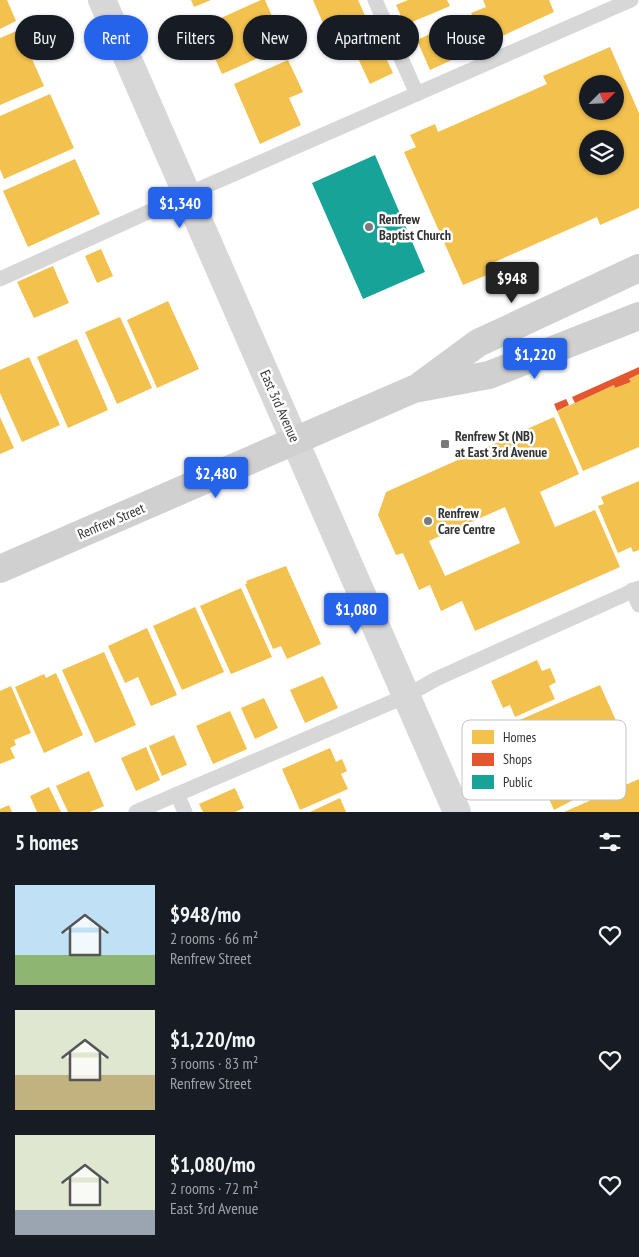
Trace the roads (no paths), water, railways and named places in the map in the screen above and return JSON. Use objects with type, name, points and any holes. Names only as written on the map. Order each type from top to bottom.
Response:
[{"type":"street","name":"East 3rd Avenue","points":[[102,0],[457,812]]},
{"type":"street","name":"Renfrew Street","points":[[0,569],[414,389],[478,343],[639,268]]},
{"type":"street","name":"Renfrew Street","points":[[414,389],[490,375],[639,316]]},
{"type":"lane","points":[[376,0],[417,94]]},
{"type":"lane","points":[[0,280],[188,194],[631,0]]},
{"type":"lane","points":[[136,812],[406,696],[436,679],[636,589],[639,605]]},
{"type":"lane","points":[[177,794],[185,812]]},
{"type":"place","name":"Renfrew Baptist Church","points":[[369,227]]},
{"type":"place","name":"Renfrew St (NB) at East 3rd Avenue","points":[[445,444]]},
{"type":"place","name":"Renfrew Care Centre","points":[[428,521]]}]
